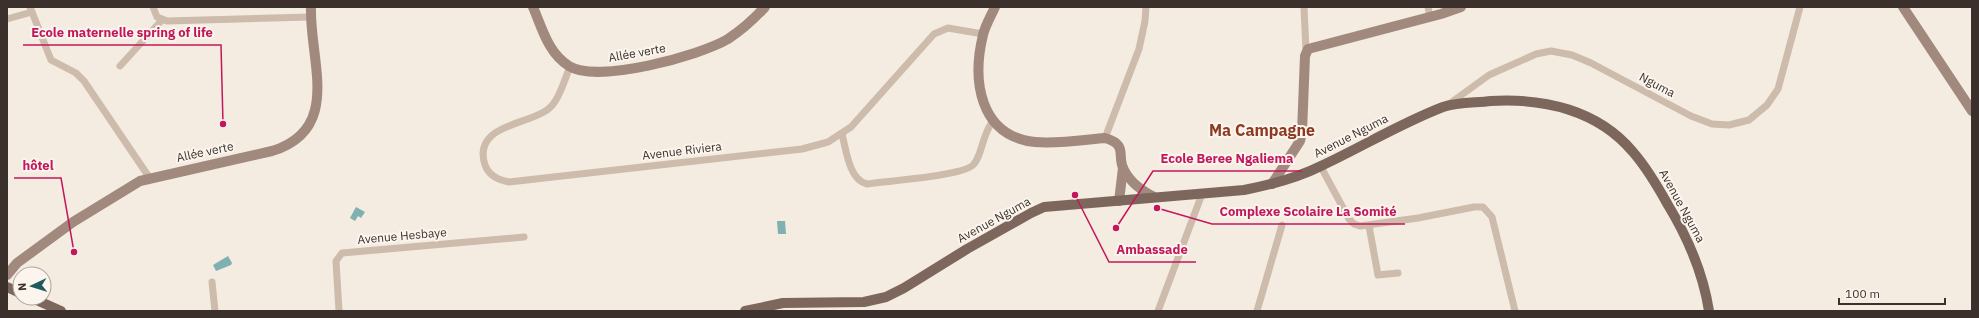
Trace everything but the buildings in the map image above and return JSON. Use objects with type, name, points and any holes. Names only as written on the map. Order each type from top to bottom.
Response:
[{"type":"main road","name":"Avenue Nguma","points":[[745,311],[783,303],[864,302],[886,297],[904,288],[966,249],[1038,209],[1052,206],[1244,190],[1272,184],[1321,166],[1408,122],[1445,107],[1466,103],[1512,100],[1531,101],[1580,113],[1595,120],[1616,135],[1633,152],[1676,218],[1689,242],[1701,272],[1707,311]]},
{"type":"main road","points":[[50,306],[61,311]]},
{"type":"street","points":[[153,7],[157,17],[162,20],[310,12]]},
{"type":"street","name":"Allée verte","points":[[533,7],[557,58],[570,67],[597,72],[692,55],[712,47],[734,35],[765,7]]},
{"type":"street","points":[[995,7],[983,34],[978,64],[978,77],[982,98],[993,121],[1013,135],[1035,142],[1105,138],[1113,141],[1120,148],[1123,168],[1120,201]]},
{"type":"street","points":[[1105,138],[1139,49],[1146,7]]},
{"type":"street","points":[[1272,184],[1300,141],[1302,132],[1306,51],[1304,7]]},
{"type":"street","points":[[1306,51],[1316,46],[1429,12],[1461,7]]},
{"type":"street","name":"Nguma","points":[[1445,107],[1490,75],[1536,54],[1551,51],[1572,55],[1591,63],[1692,116],[1712,124],[1729,125],[1749,120],[1767,105],[1778,89],[1800,7]]},
{"type":"street","points":[[1903,7],[1972,111]]},
{"type":"street","points":[[7,19],[31,10],[51,60],[76,73],[84,81],[149,177]]},
{"type":"street","name":"Allée verte","points":[[7,275],[17,263],[73,222],[133,184],[149,177],[272,151],[290,144],[304,134],[313,118],[317,106],[318,92],[310,12]]},
{"type":"street","points":[[120,66],[162,20]]},
{"type":"street","name":"Avenue Riviera","points":[[570,67],[555,100],[547,111],[500,130],[488,139],[483,154],[485,164],[491,174],[509,182],[820,146],[842,134],[851,127],[934,34],[948,28],[983,34]]},
{"type":"street","points":[[842,134],[853,172],[858,179],[867,184],[944,174],[968,168],[976,161],[984,134],[993,121]]},
{"type":"street","points":[[1321,166],[1354,224],[1369,226],[1474,207],[1483,207],[1492,217],[1515,311]]},
{"type":"street","points":[[1123,168],[1137,186],[1154,198]]},
{"type":"street","points":[[1158,311],[1202,194]]},
{"type":"street","points":[[1257,311],[1282,225]]},
{"type":"street","points":[[1369,226],[1378,275],[1398,273]]},
{"type":"street","name":"Avenue Hesbaye","points":[[338,311],[336,261],[342,253],[524,237]]},
{"type":"street","points":[[212,282],[215,311]]},
{"type":"water","points":[[356,207],[365,212],[361,218],[358,216],[355,221],[350,218]]},
{"type":"water","points":[[777,221],[785,221],[786,234],[778,234]]},
{"type":"water","points":[[228,256],[232,263],[231,265],[216,271],[213,265]]},
{"type":"place","name":"Ecole maternelle spring of life","points":[[223,124]]},
{"type":"place","name":"Ambassade","points":[[1075,195]]},
{"type":"place","name":"Complexe Scolaire La Somité","points":[[1157,208]]},
{"type":"place","name":"Ecole Beree Ngaliema","points":[[1116,228]]},
{"type":"place","name":"hôtel","points":[[74,252]]},
{"type":"district","name":"Ma Campagne","points":[[1262,130]]}]
